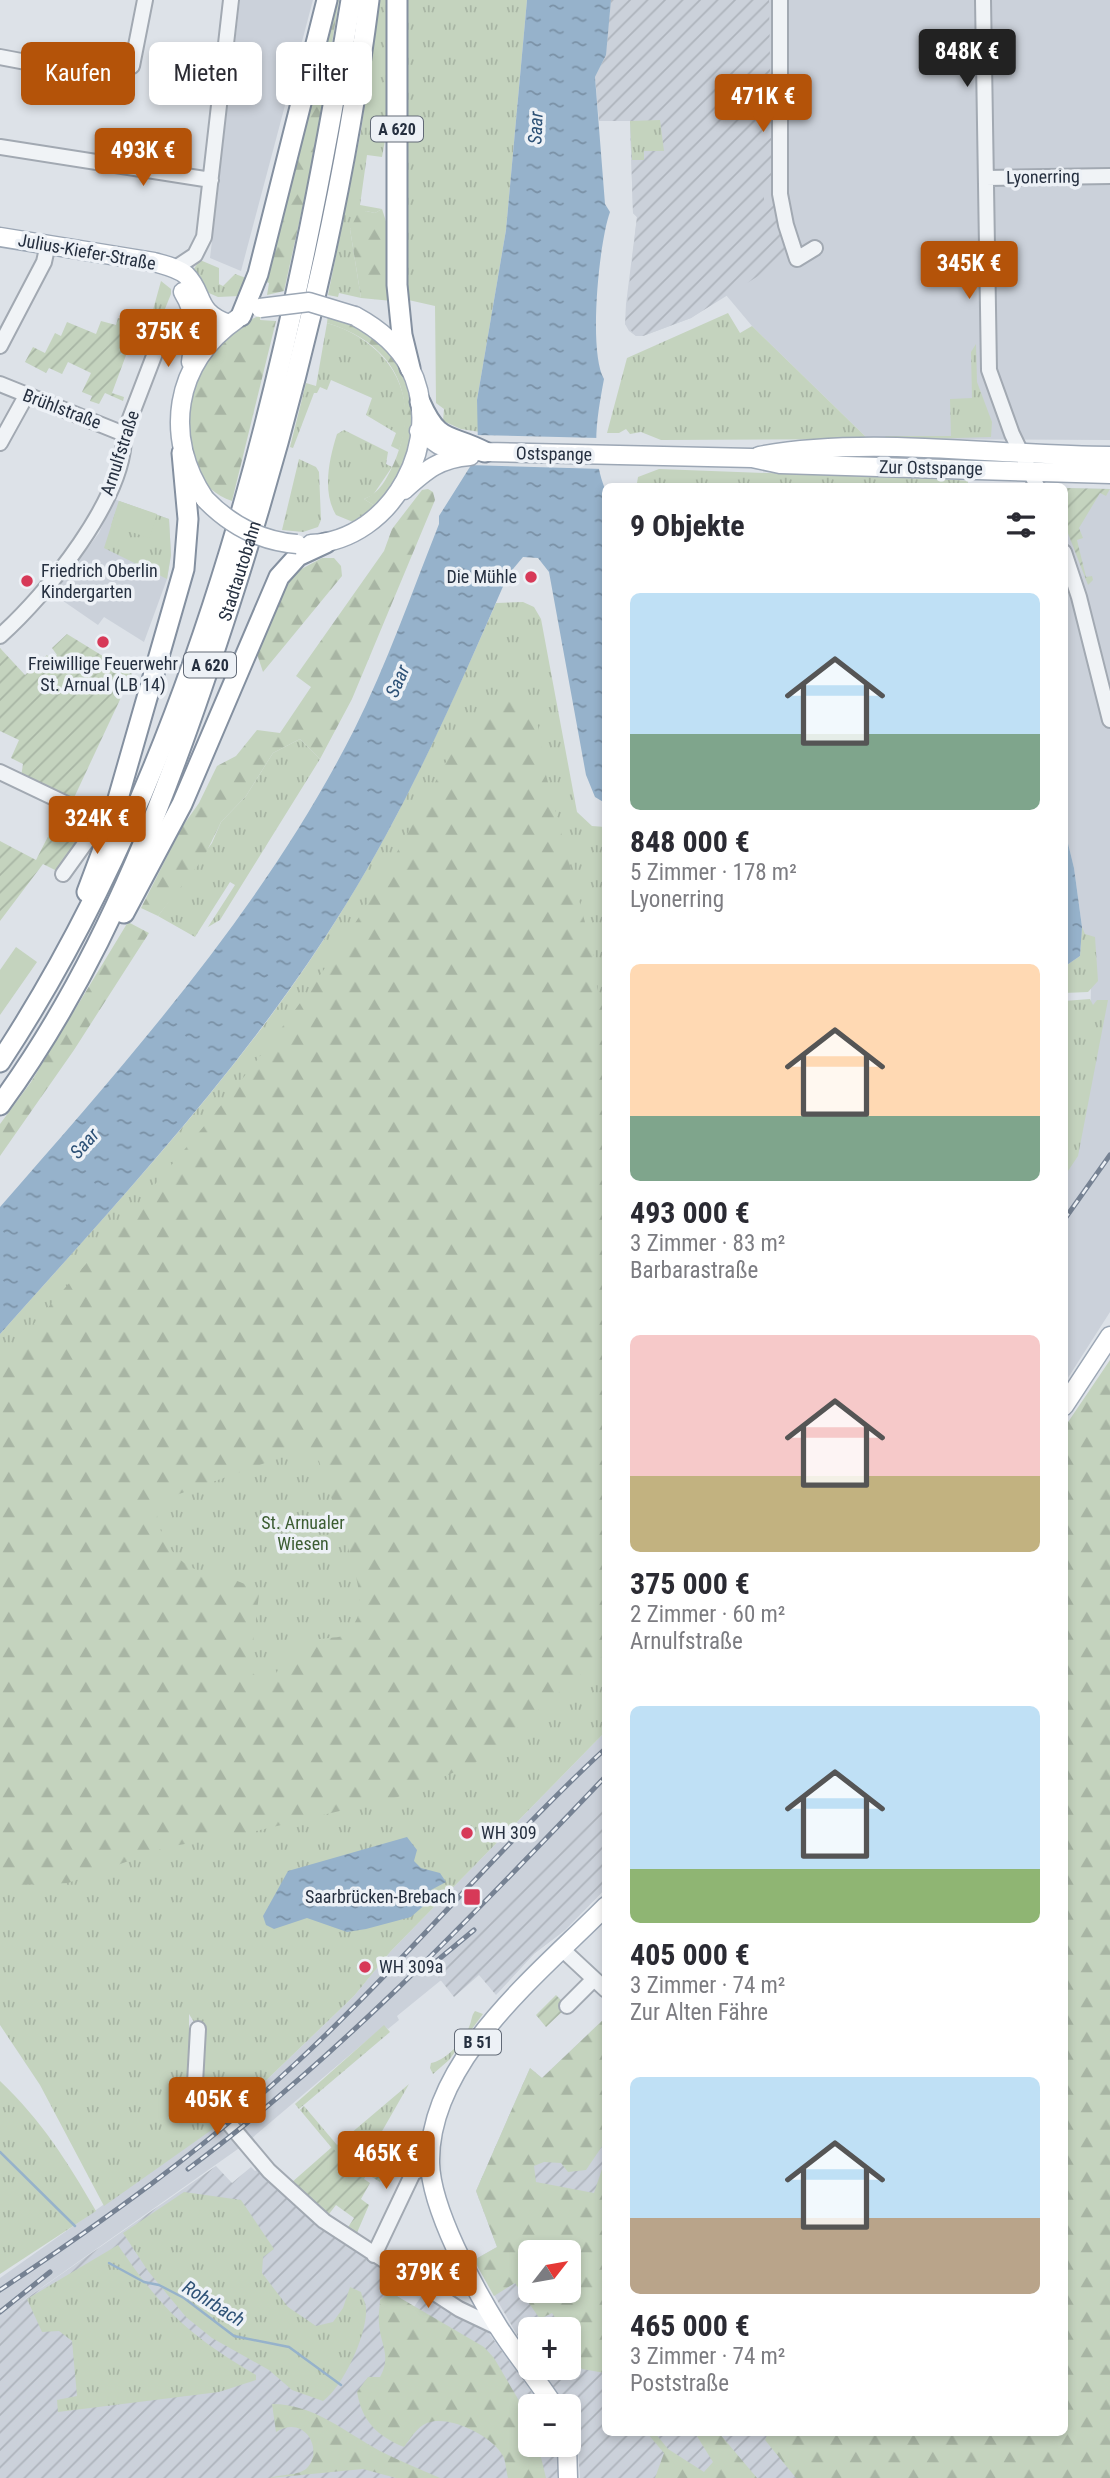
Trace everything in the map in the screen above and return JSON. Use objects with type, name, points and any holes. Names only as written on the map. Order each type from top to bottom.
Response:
[{"type":"highway","points":[[235,320],[258,274],[327,0]]},
{"type":"highway","name":"Stadtautobahn","points":[[0,1062],[76,939],[118,854],[161,749],[204,629],[250,474],[301,276],[351,0]]},
{"type":"highway","name":"Stadtautobahn","points":[[0,1105],[67,1002],[168,783],[198,703],[244,561],[311,312],[336,198],[369,0]]},
{"type":"highway","name":"A 620","points":[[397,0],[397,285],[401,335],[410,368]]},
{"type":"highway","points":[[420,402],[434,429],[450,448],[470,444],[485,453]]},
{"type":"highway","points":[[52,977],[105,844],[175,603],[188,533],[182,453]]},
{"type":"highway","points":[[67,1002],[92,972],[182,804],[279,577],[298,556],[326,543]]},
{"type":"main road","name":"Julius-Kiefer-Straße","points":[[0,237],[154,262],[174,269]]},
{"type":"main road","points":[[174,269],[187,277],[210,315],[235,320]]},
{"type":"main road","points":[[174,269],[177,282],[195,319],[195,340],[179,406],[182,453],[205,499],[242,529],[270,540],[297,544],[326,543],[368,525],[450,448],[431,441],[419,430]]},
{"type":"main road","points":[[188,376],[204,347],[235,320],[260,309],[309,302],[355,316],[388,338],[410,368],[420,402],[419,430],[411,467],[394,500]]},
{"type":"main road","name":"Zur Ostspange","points":[[752,458],[783,452],[848,449],[1110,457]]},
{"type":"main road","name":"Ostspange","points":[[485,453],[624,455]]},
{"type":"main road","name":"Zur Ostspange","points":[[624,455],[752,458],[780,464],[1033,479],[1110,474]]},
{"type":"main road","points":[[1068,1400],[1110,1336]]},
{"type":"main road","name":"B 51","points":[[546,2394],[499,2328],[443,2216],[430,2164],[433,2133],[441,2107],[468,2056],[502,2009],[602,1910]]},
{"type":"main road","points":[[567,2457],[568,2478]]},
{"type":"street","points":[[135,51],[145,0]]},
{"type":"street","points":[[174,269],[195,255],[203,243],[231,0]]},
{"type":"street","points":[[780,0],[780,194],[797,259],[815,248]]},
{"type":"street","name":"Lyonerring","points":[[984,0],[986,178],[1110,176]]},
{"type":"street","points":[[0,57],[21,61]]},
{"type":"street","points":[[0,147],[211,180]]},
{"type":"street","points":[[986,178],[989,370],[1033,479]]},
{"type":"street","points":[[0,346],[46,257],[48,244]]},
{"type":"street","name":"Arnulfstraße","points":[[0,636],[28,610],[93,524],[109,491],[124,447],[124,433],[167,323]]},
{"type":"street","name":"Brühlstraße","points":[[0,384],[124,433]]},
{"type":"street","points":[[0,443],[26,396]]},
{"type":"street","points":[[1068,564],[1110,720]]},
{"type":"street","points":[[0,772],[69,805],[86,817],[86,842],[63,874]]},
{"type":"street","points":[[563,1950],[602,1987]]},
{"type":"street","points":[[567,2006],[593,1980]]},
{"type":"street","points":[[198,2029],[194,2076],[200,2092],[296,2198],[340,2234],[473,2318],[499,2328]]},
{"type":"street","points":[[374,2255],[413,2173],[430,2164]]},
{"type":"shaded area","points":[[240,0],[313,0],[302,42],[276,42],[276,105],[285,105],[241,271],[210,258],[228,105],[262,105],[262,42],[235,42]]},
{"type":"shaded area","points":[[611,0],[1110,0],[1110,440],[868,439],[752,326],[726,295],[691,318],[643,336],[636,336],[629,331],[625,324],[626,304],[637,217],[633,213],[630,121],[599,121]]},
{"type":"shaded area","points":[[611,0],[769,0],[772,183],[764,188],[764,201],[773,201],[787,258],[691,318],[643,336],[636,336],[625,324],[637,217],[633,213],[630,121],[599,121],[595,77],[606,55]]},
{"type":"shaded area","points":[[1068,488],[1110,489],[1110,1312],[1068,1378],[1068,1153],[1089,1097],[1091,984],[1080,942],[1082,927],[1068,843]]},
{"type":"shaded area","points":[[114,499],[169,519],[171,555],[167,579],[144,642],[104,617],[98,625],[53,594],[99,533]]},
{"type":"shaded area","points":[[602,1735],[602,1892],[565,1930],[535,1953],[440,1981],[397,2016],[399,2020],[388,2029],[384,2026],[245,2144],[0,2317],[0,2278],[230,2115],[354,1996],[391,1951]]},
{"type":"shaded area","points":[[602,1798],[602,1892],[565,1930],[535,1953],[496,1995],[479,1975],[454,1997],[435,1973]]},
{"type":"shaded area","points":[[602,2021],[602,2436],[940,2436],[950,2478],[580,2478],[581,2394],[556,2394],[547,2380],[581,2380],[581,2317],[518,2317],[518,2337],[474,2260],[497,2247],[476,2191],[530,2068],[542,2078]]},
{"type":"shaded area","points":[[216,2166],[232,2183],[251,2167],[255,2171],[259,2169],[292,2203],[337,2238],[400,2276],[390,2292],[414,2307],[424,2292],[488,2332],[518,2373],[518,2380],[523,2380],[533,2394],[518,2394],[518,2457],[557,2457],[557,2478],[0,2478],[0,2317]]},
{"type":"green space","points":[[333,0],[339,0],[332,42],[323,42]]},
{"type":"green space","points":[[380,0],[392,0],[391,107],[382,157],[367,155],[360,205],[382,209],[375,213],[366,211],[350,229],[361,298],[339,293],[338,297],[328,295],[365,105],[372,105],[372,55]]},
{"type":"green space","points":[[404,0],[527,0],[506,230],[477,400],[480,432],[461,429],[443,421],[444,409],[436,403],[435,306],[404,299]]},
{"type":"green space","points":[[307,105],[322,105],[313,160],[284,291],[267,295],[269,283],[263,281]]},
{"type":"green space","points":[[660,120],[664,151],[644,151],[644,160],[632,160],[630,121]]},
{"type":"green space","points":[[382,209],[391,237],[392,301],[361,298],[350,229],[357,215],[366,211],[375,213]]},
{"type":"green space","points":[[200,260],[219,268],[219,284],[223,286],[235,274],[249,279],[239,296],[218,297],[202,290],[193,270]]},
{"type":"green space","points":[[161,281],[171,289],[171,294],[158,326],[153,330],[148,328]]},
{"type":"green space","points":[[728,313],[740,333],[752,326],[868,439],[661,440],[641,432],[630,434],[626,429],[619,433],[607,433],[627,358]]},
{"type":"green space","points":[[328,314],[363,328],[384,345],[399,366],[408,389],[410,439],[403,463],[391,486],[375,506],[364,499],[379,489],[394,463],[402,439],[405,417],[403,395],[396,376],[385,359],[370,344],[351,332],[327,323]]},
{"type":"green space","points":[[261,315],[260,320],[276,321],[232,501],[214,491],[200,476],[192,458],[187,416],[190,395],[206,357],[217,344],[246,322]]},
{"type":"green space","points":[[118,318],[138,323],[112,393],[124,397],[123,401],[105,393],[99,404],[90,401],[92,396],[82,392],[91,373],[68,362],[62,374],[49,368],[46,373],[25,362],[33,347],[45,353],[55,333],[61,336],[67,322],[96,334],[101,321],[116,325]]},
{"type":"green space","points":[[327,323],[366,342],[381,355],[393,371],[401,388],[405,408],[405,428],[399,450],[391,446],[396,433],[366,415],[372,398],[331,380],[327,390],[320,387],[317,393],[314,393],[293,448],[290,447],[306,383],[316,386]]},
{"type":"green space","points":[[976,344],[977,382],[992,422],[991,437],[889,440],[885,436],[951,436],[950,399],[972,398],[971,352]]},
{"type":"green space","points":[[344,430],[388,452],[386,464],[392,467],[373,495],[364,499],[375,506],[353,522],[336,515],[328,486],[334,444],[337,434]]},
{"type":"green space","points":[[299,459],[316,467],[319,472],[321,520],[318,527],[303,532],[282,530]]},
{"type":"green space","points":[[659,469],[956,480],[968,483],[637,483],[638,477]]},
{"type":"green space","points":[[1068,488],[1110,489],[1106,496],[1100,493],[1079,528],[1083,538],[1077,540],[1086,577],[1092,576],[1093,580],[1088,585],[1068,533]]},
{"type":"green space","points":[[422,490],[433,492],[435,500],[352,699],[320,759],[300,739],[273,753],[246,796],[221,822],[203,859],[158,916],[141,908],[217,766],[236,756],[257,730],[280,733],[311,687],[296,676],[384,551],[392,529]]},
{"type":"green space","points":[[119,501],[169,519],[171,555],[167,579],[104,548]]},
{"type":"green space","points":[[119,501],[157,514],[149,538],[111,525]]},
{"type":"green space","points":[[322,558],[334,558],[341,566],[342,576],[263,672],[257,654],[283,591],[294,573]]},
{"type":"green space","name":"St. Arnualer Wiesen","points":[[523,602],[534,607],[541,619],[577,812],[592,826],[602,827],[602,1735],[391,1951],[354,1996],[230,2115],[202,2077],[202,2035],[189,2014],[189,2088],[220,2124],[104,2206],[40,2085],[0,2025],[0,1334],[182,1128],[268,1020],[308,964],[367,869],[407,795],[496,603]]},
{"type":"green space","points":[[67,634],[132,674],[72,802],[21,777],[23,764],[11,758],[19,740],[0,731],[0,648],[25,675],[47,655],[51,660],[57,655],[52,648]]},
{"type":"green space","name":"St. Arnualer Wiesen","points":[[518,689],[538,726],[546,775],[596,964],[597,987],[602,1006],[602,1657],[475,1763],[398,1797],[244,1834],[167,1847],[68,1883],[0,1886],[0,1363],[141,1201],[277,1034],[359,917],[467,722],[489,719],[509,691]],"holes":[[[298,1451],[319,1461],[344,1535],[359,1593],[360,1607],[355,1623],[345,1636],[308,1641],[294,1647],[274,1678],[256,1677],[250,1669],[259,1594],[243,1583],[198,1570],[181,1561],[169,1547],[160,1529],[157,1502]]]},
{"type":"green space","points":[[300,739],[320,759],[220,920],[208,927],[235,885],[230,882],[195,937],[158,916],[212,843],[221,822],[246,796],[273,753]]},
{"type":"green space","points":[[62,809],[76,816],[81,824],[80,839],[57,871],[43,864],[0,921],[0,841],[36,860]]},
{"type":"green space","points":[[128,922],[149,933],[74,1050],[0,1156],[0,1124],[31,1082]]},
{"type":"green space","points":[[1082,927],[1085,934],[1095,937],[1098,981],[1088,992],[1068,993],[1068,964],[1080,956]]},
{"type":"green space","points":[[16,947],[37,962],[0,1015],[0,970]]},
{"type":"green space","points":[[1090,999],[1093,1005],[1097,1000],[1108,1000],[1078,1156],[1068,1171],[1068,1001]]},
{"type":"green space","points":[[1110,1360],[1110,2478],[796,2478],[765,2440],[767,2436],[1068,2436],[1068,1422]]},
{"type":"green space","points":[[556,1995],[566,2005],[565,2009],[546,2027],[536,2015]]},
{"type":"green space","points":[[475,2011],[483,2014],[449,2060],[433,2074],[431,2063],[448,2054],[458,2044],[467,2032]]},
{"type":"green space","points":[[602,2021],[602,2146],[586,2170],[568,2172],[561,2163],[544,2162],[534,2166],[536,2182],[594,2193],[602,2169],[602,2372],[581,2368],[581,2317],[555,2317],[552,2313],[539,2317],[529,2303],[581,2303],[581,2240],[518,2240],[518,2287],[515,2283],[494,2296],[474,2260],[497,2247],[476,2191],[530,2068],[542,2078]]},
{"type":"green space","points":[[384,2025],[390,2032],[299,2109],[295,2104]]},
{"type":"green space","points":[[0,2081],[29,2111],[53,2142],[96,2211],[0,2274]]},
{"type":"green space","points":[[409,2084],[377,2140],[364,2133],[353,2151],[341,2159],[300,2110],[304,2106],[337,2145]]},
{"type":"green space","points":[[332,2147],[341,2158],[351,2150],[386,2170],[380,2182],[367,2174],[364,2179],[370,2183],[361,2199],[369,2205],[356,2235],[347,2229],[354,2218],[336,2205],[329,2214],[291,2183]]},
{"type":"green space","points":[[184,2192],[241,2200],[274,2249],[263,2257],[262,2273],[288,2307],[316,2326],[333,2322],[343,2308],[350,2287],[361,2292],[366,2306],[366,2319],[359,2345],[346,2372],[323,2401],[292,2390],[269,2370],[212,2338],[186,2317],[148,2271],[123,2233]]},
{"type":"green space","points":[[118,2245],[149,2287],[178,2319],[212,2347],[256,2375],[256,2380],[219,2392],[58,2412],[57,2400],[77,2396],[72,2341],[59,2331],[42,2332],[27,2299]]},
{"type":"green space","points":[[390,2292],[484,2347],[494,2358],[518,2399],[518,2457],[541,2457],[546,2478],[508,2478],[504,2458],[498,2448],[480,2434],[458,2424],[436,2421],[427,2423],[417,2430],[404,2447],[386,2438],[372,2426],[359,2402],[357,2392],[368,2377],[380,2377],[385,2363],[379,2323],[380,2300]]},
{"type":"green space","points":[[272,2404],[287,2405],[315,2414],[380,2451],[440,2478],[396,2478],[363,2469],[270,2478],[304,2471],[312,2461],[313,2452],[309,2436],[303,2431],[286,2428],[276,2432]]},
{"type":"green space","points":[[650,2436],[657,2436],[668,2449],[704,2472],[713,2462],[697,2436],[722,2436],[757,2478],[655,2478],[664,2453]]},
{"type":"water","name":"Saar","points":[[527,0],[611,0],[606,55],[595,77],[605,204],[610,212],[602,247],[596,322],[599,365],[604,379],[596,435],[598,463],[603,483],[602,801],[595,797],[586,775],[549,572],[538,558],[523,557],[508,575],[452,702],[391,826],[308,964],[268,1020],[182,1128],[0,1334],[0,1207],[98,1095],[237,920],[318,795],[354,730],[377,680],[439,524],[439,516],[473,462],[478,447],[477,400],[506,230]]},
{"type":"water","points":[[1068,843],[1082,927],[1080,956],[1068,964]]},
{"type":"water","points":[[407,1837],[417,1850],[414,1861],[421,1868],[440,1873],[446,1882],[431,1890],[429,1901],[411,1917],[347,1932],[307,1918],[274,1929],[266,1925],[263,1916],[288,1871]]},
{"type":"pier","points":[[476,435],[599,438],[604,469],[468,465]]},
{"type":"waterway","name":"Rohrbach","points":[[0,2152],[75,2226]]},
{"type":"waterway","name":"Rohrbach","points":[[109,2263],[144,2282],[159,2285],[184,2298],[234,2336],[289,2347],[341,2385]]},
{"type":"railway","points":[[1068,1214],[1110,1155]]},
{"type":"railway","points":[[0,2290],[152,2184],[260,2096],[334,2027],[602,1752]]},
{"type":"railway","points":[[188,2169],[244,2125],[353,2031],[507,1880],[602,1780]]},
{"type":"railway","points":[[433,1964],[474,1930]]},
{"type":"railway","points":[[0,2312],[50,2272]]},
{"type":"place","name":"Die Mühle","points":[[531,577]]},
{"type":"place","name":"Friedrich Oberlin Kindergarten","points":[[27,581]]},
{"type":"place","name":"Freiwillige Feuerwehr St. Arnual (LB 14)","points":[[103,642]]},
{"type":"place","name":"WH 309","points":[[467,1833]]},
{"type":"place","name":"Saarbrücken-Brebach","points":[[472,1897]]},
{"type":"place","name":"WH 309a","points":[[365,1967]]}]
